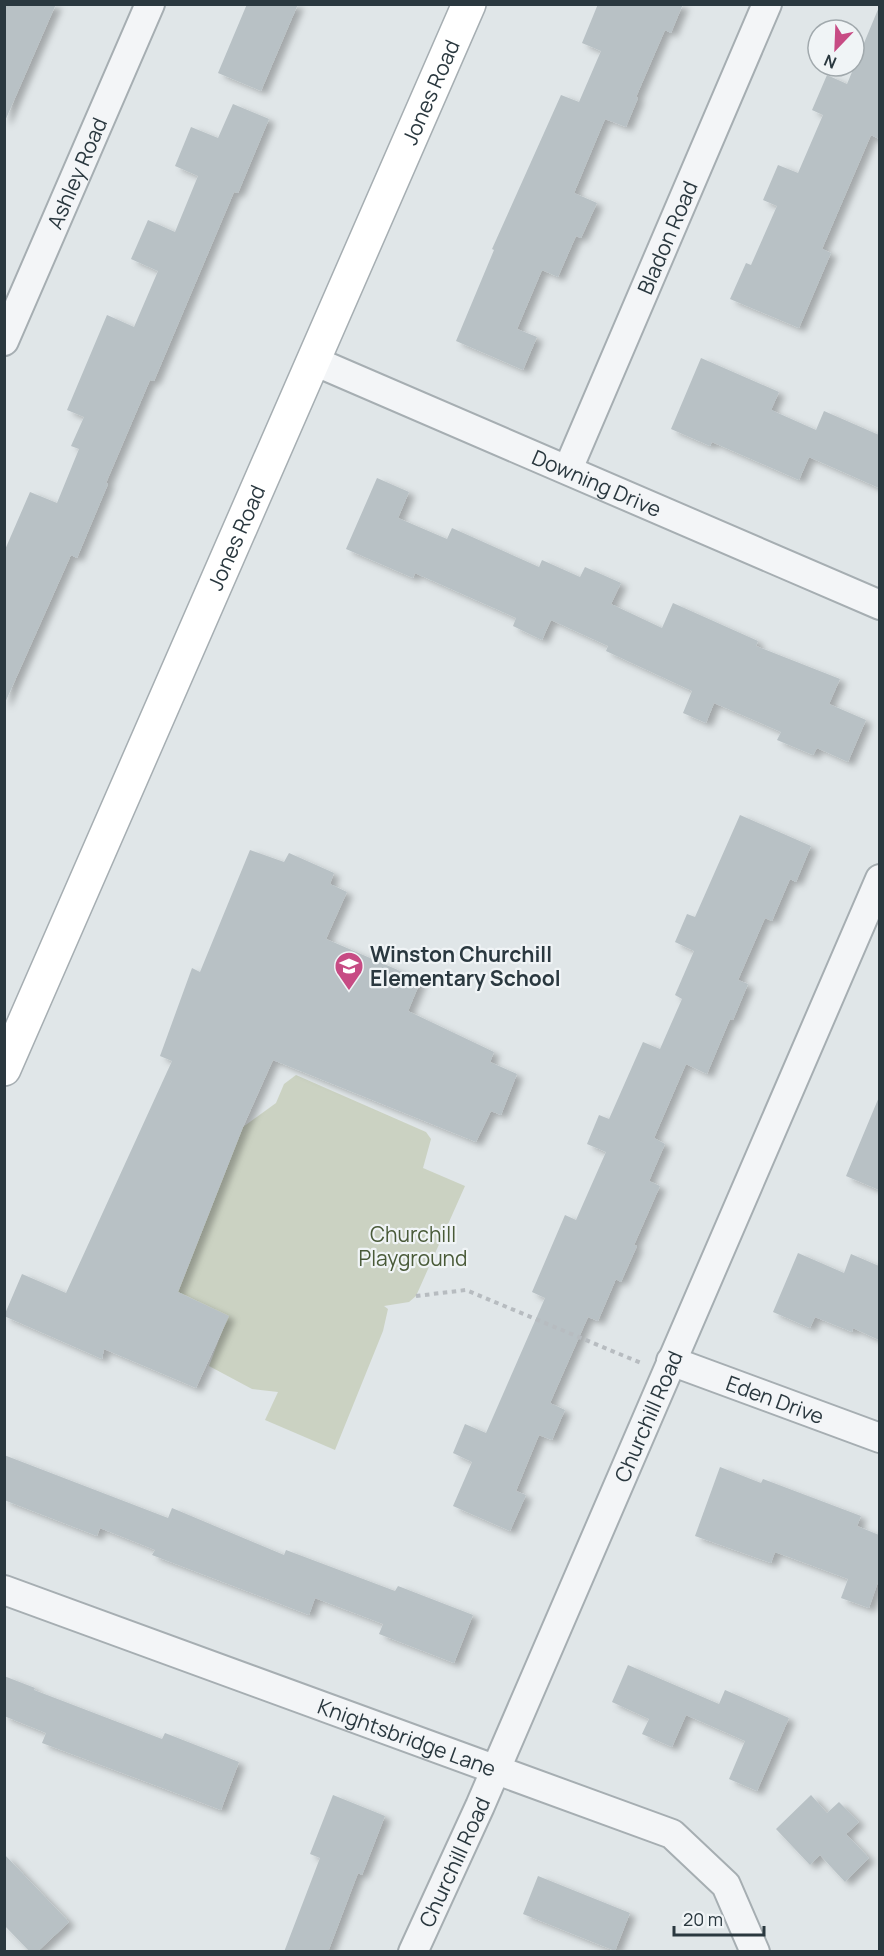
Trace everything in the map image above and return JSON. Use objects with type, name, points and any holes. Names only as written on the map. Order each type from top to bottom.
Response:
[{"type":"street","name":"Ashley Road","points":[[4,341],[150,4]]},
{"type":"street","name":"Jones Road","points":[[4,1069],[469,4]]},
{"type":"street","name":"Bladon Road","points":[[568,469],[767,4]]},
{"type":"street","name":"Downing Drive","points":[[314,361],[879,605]]},
{"type":"street","name":"Churchill Road","points":[[413,1952],[495,1769],[879,879]]},
{"type":"street","name":"Eden Drive","points":[[669,1367],[879,1438]]},
{"type":"street","name":"Knightsbridge Lane","points":[[4,1590],[672,1834],[726,1885],[755,1952]]},
{"type":"path","points":[[416,1296],[466,1290],[669,1367]]},
{"type":"green space","name":"Churchill Playground","points":[[296,1075],[426,1132],[431,1139],[423,1168],[465,1186],[416,1296],[409,1302],[384,1306],[388,1309],[383,1331],[335,1450],[265,1420],[278,1392],[252,1389],[209,1366],[228,1316],[178,1292],[243,1127],[276,1103],[284,1084]]},
{"type":"building","points":[[4,4],[56,4],[5,121],[4,121]]},
{"type":"building","points":[[247,4],[298,4],[261,91],[218,73]]},
{"type":"building","points":[[598,4],[683,4],[671,33],[665,30],[636,97],[638,98],[626,127],[605,119],[574,193],[597,203],[581,238],[576,236],[558,277],[542,270],[517,329],[537,337],[523,370],[456,341],[494,250],[492,249],[561,95],[579,102],[601,51],[582,43]]},
{"type":"building","points":[[879,7],[879,139],[871,135],[822,249],[831,253],[799,328],[730,299],[746,263],[751,265],[777,206],[763,200],[778,165],[798,173],[823,115],[812,110],[826,78],[834,78],[847,84],[849,78],[866,78],[866,38]]},
{"type":"building","points":[[233,104],[269,119],[238,193],[234,192],[154,381],[150,380],[77,558],[71,555],[4,705],[4,552],[30,492],[57,503],[79,449],[71,446],[84,417],[67,410],[107,315],[134,327],[158,271],[131,259],[148,220],[175,232],[198,176],[175,166],[191,127],[218,138]]},
{"type":"building","points":[[701,358],[779,392],[771,410],[816,430],[824,411],[879,435],[879,488],[809,457],[799,480],[712,442],[710,446],[671,429]]},
{"type":"building","points":[[377,478],[409,492],[398,518],[447,539],[452,528],[539,567],[542,560],[580,577],[585,567],[621,583],[611,604],[662,628],[673,603],[758,641],[756,646],[840,679],[829,704],[866,720],[848,762],[817,748],[813,755],[777,740],[781,732],[714,703],[706,723],[683,713],[692,691],[606,651],[608,646],[551,620],[542,640],[513,626],[516,618],[415,573],[413,578],[346,549]]},
{"type":"building","points":[[740,815],[811,846],[796,882],[790,879],[772,921],[765,918],[738,980],[748,984],[733,1020],[730,1019],[707,1074],[686,1064],[654,1138],[665,1144],[649,1181],[660,1186],[634,1245],[637,1246],[621,1282],[616,1279],[598,1321],[588,1317],[550,1403],[565,1410],[552,1440],[539,1435],[516,1491],[526,1495],[510,1531],[453,1506],[472,1462],[453,1453],[465,1424],[486,1433],[545,1298],[532,1292],[565,1215],[576,1220],[606,1152],[587,1144],[599,1115],[609,1119],[643,1042],[660,1049],[682,999],[675,995],[694,951],[675,942],[687,914],[695,917]]},
{"type":"building","points":[[250,850],[284,862],[289,853],[334,873],[330,884],[347,892],[326,939],[421,980],[408,1011],[494,1052],[490,1062],[517,1074],[501,1115],[491,1111],[476,1142],[273,1060],[243,1127],[178,1292],[229,1316],[196,1388],[104,1349],[102,1359],[4,1316],[22,1274],[66,1293],[172,1061],[160,1056],[192,968],[200,972]]},
{"type":"building","points":[[879,1097],[879,1190],[846,1176]]},
{"type":"building","points":[[798,1253],[844,1273],[851,1254],[879,1266],[879,1340],[853,1328],[852,1332],[815,1317],[810,1328],[773,1312]]},
{"type":"building","points":[[4,1455],[168,1518],[172,1508],[284,1555],[286,1550],[395,1591],[398,1586],[473,1615],[454,1663],[379,1634],[383,1624],[315,1598],[309,1615],[152,1555],[155,1550],[100,1528],[97,1536],[4,1500]]},
{"type":"building","points":[[720,1467],[761,1483],[763,1479],[861,1516],[857,1526],[879,1535],[879,1579],[869,1608],[841,1598],[848,1579],[775,1552],[771,1563],[695,1536]]},
{"type":"building","points":[[628,1665],[719,1704],[725,1690],[789,1718],[757,1791],[729,1779],[745,1741],[686,1715],[672,1747],[642,1734],[649,1719],[612,1702]]},
{"type":"building","points":[[4,1676],[35,1688],[34,1690],[162,1739],[165,1733],[239,1762],[221,1810],[42,1743],[46,1733],[4,1716]]},
{"type":"building","points":[[333,1795],[385,1816],[362,1875],[358,1873],[328,1952],[284,1952],[320,1858],[310,1854]]},
{"type":"building","points":[[811,1795],[827,1813],[839,1802],[859,1822],[846,1834],[869,1858],[845,1882],[820,1855],[810,1865],[776,1829]]},
{"type":"building","points":[[4,1854],[69,1922],[37,1952],[30,1952],[4,1925]]},
{"type":"building","points":[[538,1876],[630,1913],[615,1951],[523,1914]]},
{"type":"place","name":"Winston Churchill Elementary School","points":[[349,992]]}]
